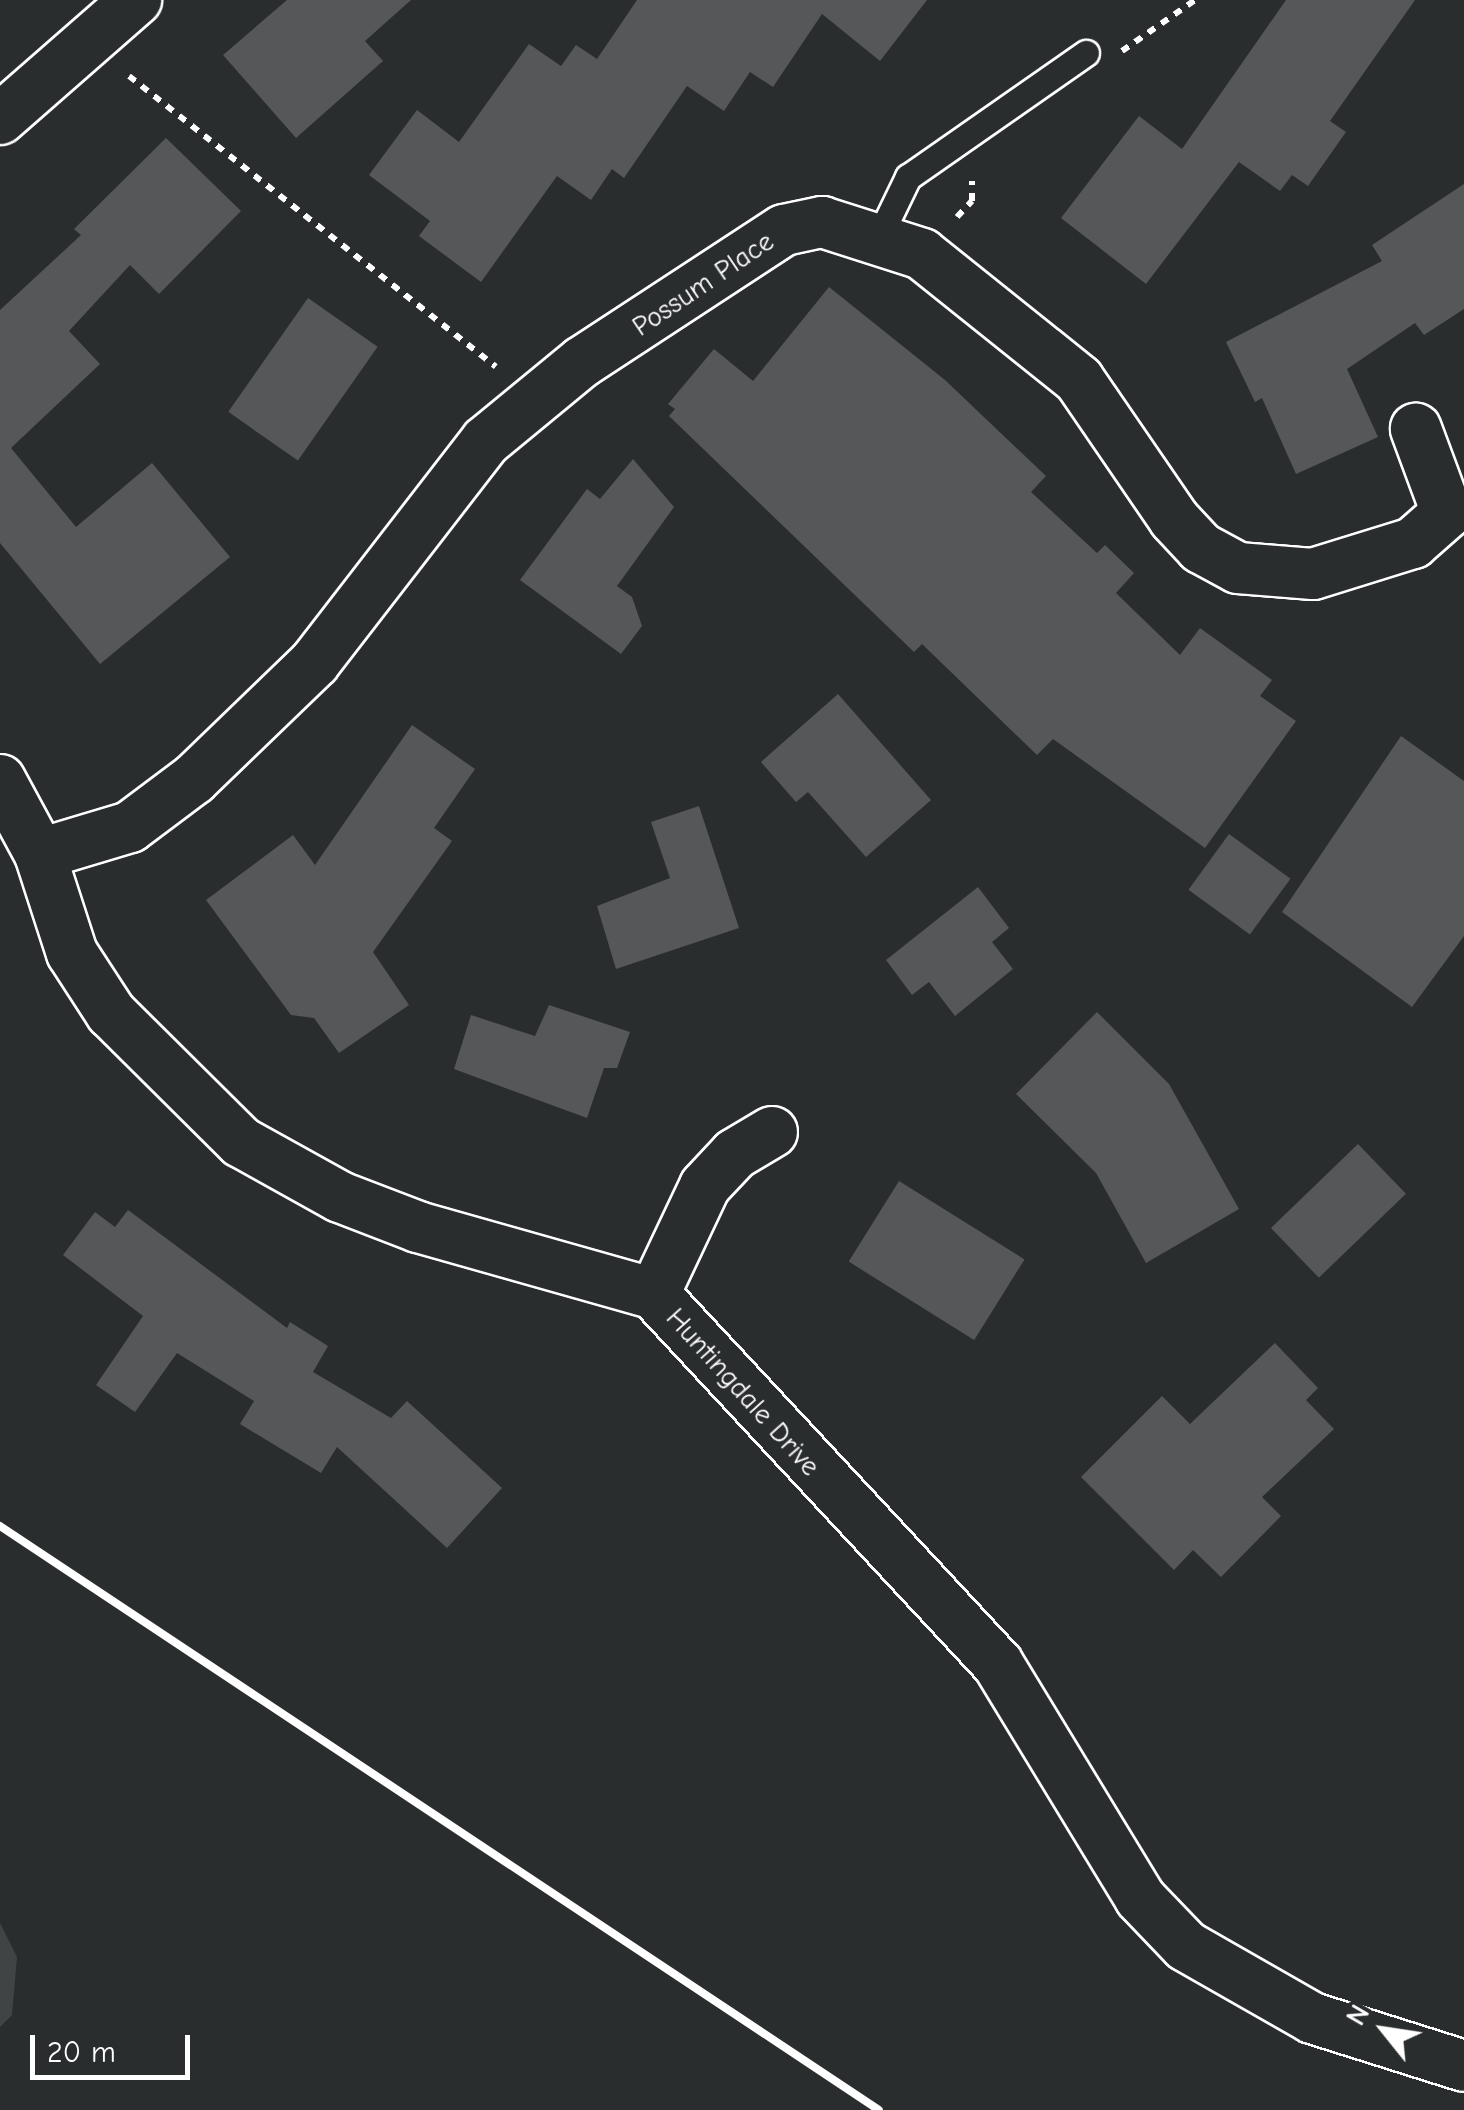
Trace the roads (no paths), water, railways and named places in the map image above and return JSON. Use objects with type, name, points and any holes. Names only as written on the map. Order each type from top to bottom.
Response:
[{"type":"street","points":[[0,119],[136,0]]},
{"type":"street","name":"Possum Place","points":[[40,854],[130,827],[194,780],[316,662],[455,474],[534,397],[784,230],[822,222],[879,237],[922,254],[1079,380],[1174,519],[1201,548],[1238,568],[1313,574],[1413,542],[1448,513],[1416,429]]},
{"type":"street","name":"Huntingdale Drive","points":[[0,780],[40,854],[72,953],[111,1013],[241,1142],[340,1197],[418,1227],[654,1294],[998,1664],[1140,1898],[1186,1946],[1312,2018],[1464,2066]]},
{"type":"street","points":[[654,1294],[705,1186],[735,1154],[772,1132]]},
{"type":"lane","points":[[879,237],[908,176],[1086,52]]},
{"type":"railway","points":[[0,1526],[879,2110]]}]
